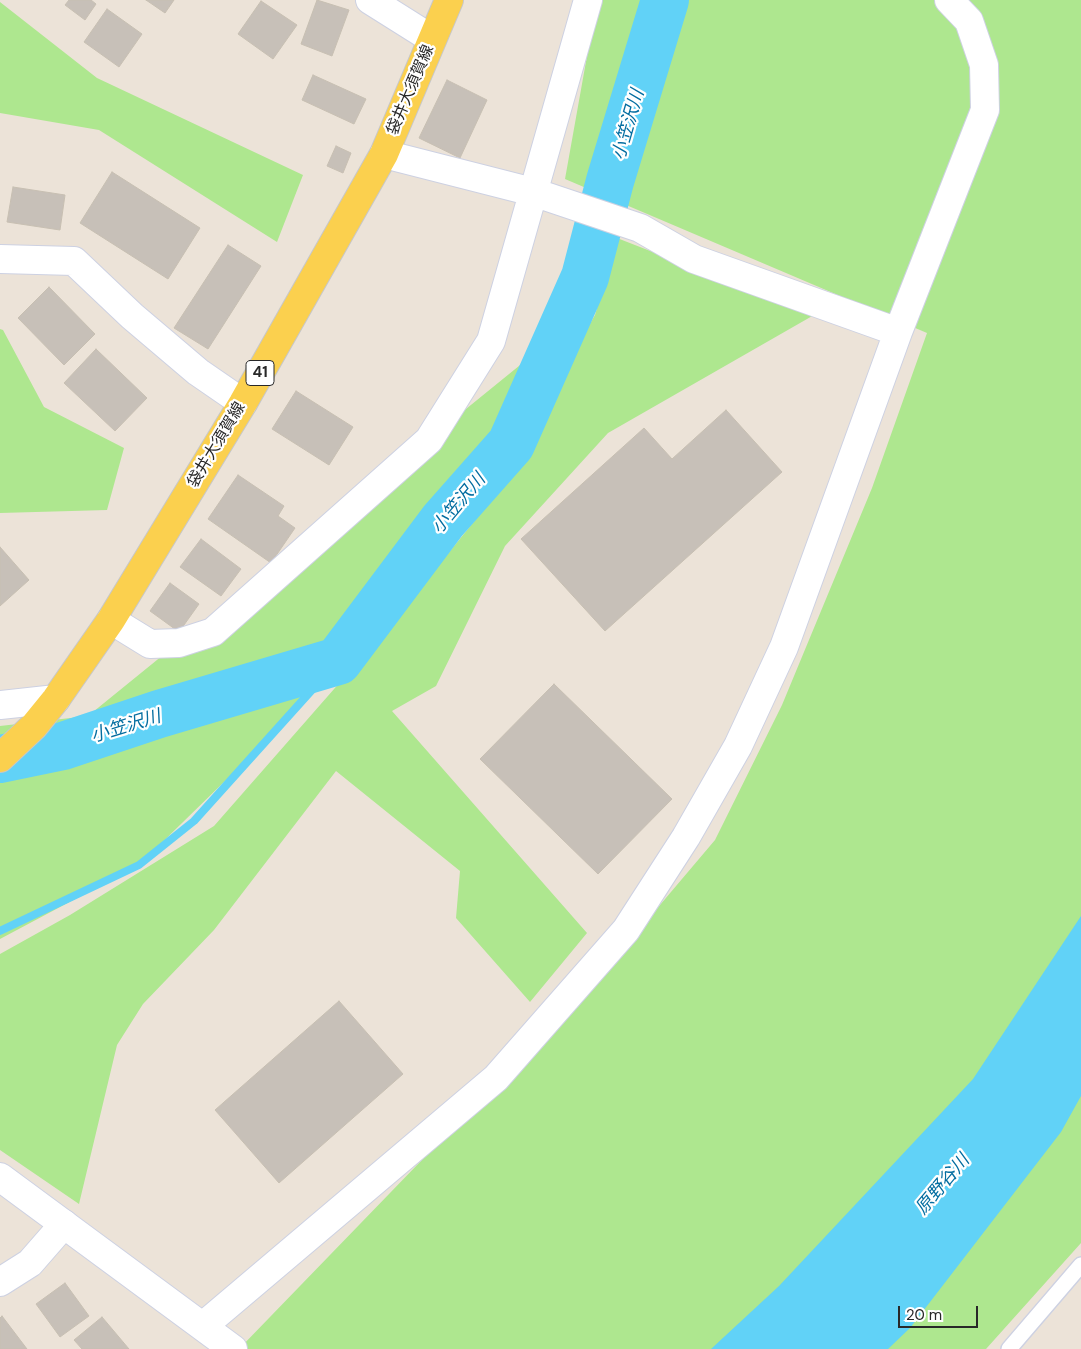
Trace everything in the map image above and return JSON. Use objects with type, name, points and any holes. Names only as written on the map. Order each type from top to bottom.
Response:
[{"type":"main road","name":"袋井大須賀線","points":[[0,758],[34,726],[56,699],[111,620],[243,403],[384,154],[449,0]]},
{"type":"street","points":[[370,0],[432,39]]},
{"type":"street","points":[[111,620],[150,644],[179,643],[213,632],[429,440],[491,341],[588,0]]},
{"type":"street","points":[[0,1178],[220,1339],[496,1078],[626,930],[686,837],[738,746],[784,647],[898,332],[985,110],[984,65],[969,21],[949,0]]},
{"type":"street","points":[[384,154],[532,192],[640,228],[694,259],[898,332]]},
{"type":"street","points":[[0,259],[74,262],[183,360],[243,403]]},
{"type":"street","points":[[0,705],[56,699]]},
{"type":"street","points":[[0,1282],[30,1263],[64,1224]]},
{"type":"lane","points":[[1009,1349],[1081,1265]]},
{"type":"green space","points":[[597,0],[1081,0],[1081,1243],[986,1349],[239,1349],[599,977],[715,840],[782,705],[872,488],[927,333],[565,179]]},
{"type":"green space","points":[[0,2],[97,78],[303,175],[277,242],[99,130],[0,113]]},
{"type":"green space","points":[[617,238],[814,315],[608,433],[505,546],[436,686],[392,711],[587,933],[530,1002],[456,918],[460,871],[336,771],[214,930],[143,1004],[117,1045],[79,1204],[0,1150],[0,954],[70,915],[214,826],[391,624],[476,519],[595,315]]},
{"type":"green space","points":[[0,329],[3,330],[44,407],[124,448],[107,510],[0,513]]},
{"type":"green space","points":[[562,331],[443,521],[267,740],[139,865],[0,939],[0,726],[88,716]]},
{"type":"water","name":"原野谷川","points":[[1081,916],[1081,1096],[1061,1132],[910,1328],[888,1349],[711,1349],[779,1286],[973,1079]]},
{"type":"building","points":[[69,0],[91,0],[96,4],[85,20],[65,5]]},
{"type":"building","points":[[146,0],[174,0],[165,13]]},
{"type":"building","points":[[317,0],[349,10],[332,56],[301,44]]},
{"type":"building","points":[[261,1],[297,25],[273,59],[238,34]]},
{"type":"building","points":[[107,9],[142,34],[119,67],[84,42]]},
{"type":"building","points":[[313,75],[366,99],[354,124],[302,100]]},
{"type":"building","points":[[447,80],[487,100],[460,158],[419,138]]},
{"type":"building","points":[[336,146],[351,153],[343,173],[327,166]]},
{"type":"building","points":[[112,172],[200,228],[168,279],[80,223]]},
{"type":"building","points":[[13,187],[65,195],[60,230],[7,222]]},
{"type":"building","points":[[228,245],[261,266],[208,349],[174,328]]},
{"type":"building","points":[[49,287],[95,334],[64,365],[18,318]]},
{"type":"building","points":[[96,349],[147,398],[115,431],[64,383]]},
{"type":"building","points":[[296,391],[353,427],[329,465],[272,429]]},
{"type":"building","points":[[726,410],[782,472],[605,631],[521,539],[644,428],[672,459]]},
{"type":"building","points":[[238,475],[284,506],[278,516],[295,528],[271,563],[208,519]]},
{"type":"building","points":[[201,539],[241,569],[221,596],[180,567]]},
{"type":"building","points":[[0,547],[29,580],[0,606]]},
{"type":"building","points":[[170,583],[199,604],[179,632],[150,611]]},
{"type":"building","points":[[554,684],[672,799],[598,874],[480,759]]},
{"type":"building","points":[[339,1001],[403,1074],[279,1183],[215,1110]]},
{"type":"building","points":[[65,1283],[89,1316],[60,1337],[36,1304]]},
{"type":"building","points":[[2,1316],[27,1349],[0,1349],[0,1318]]},
{"type":"building","points":[[102,1317],[129,1349],[82,1349],[74,1340]]},
{"type":"waterway","name":"小笠沢川","points":[[0,759],[63,746],[159,714],[338,661],[443,521],[511,444],[585,277],[610,181],[665,0]]},
{"type":"waterway","points":[[0,931],[139,865],[194,821],[338,661]]}]
